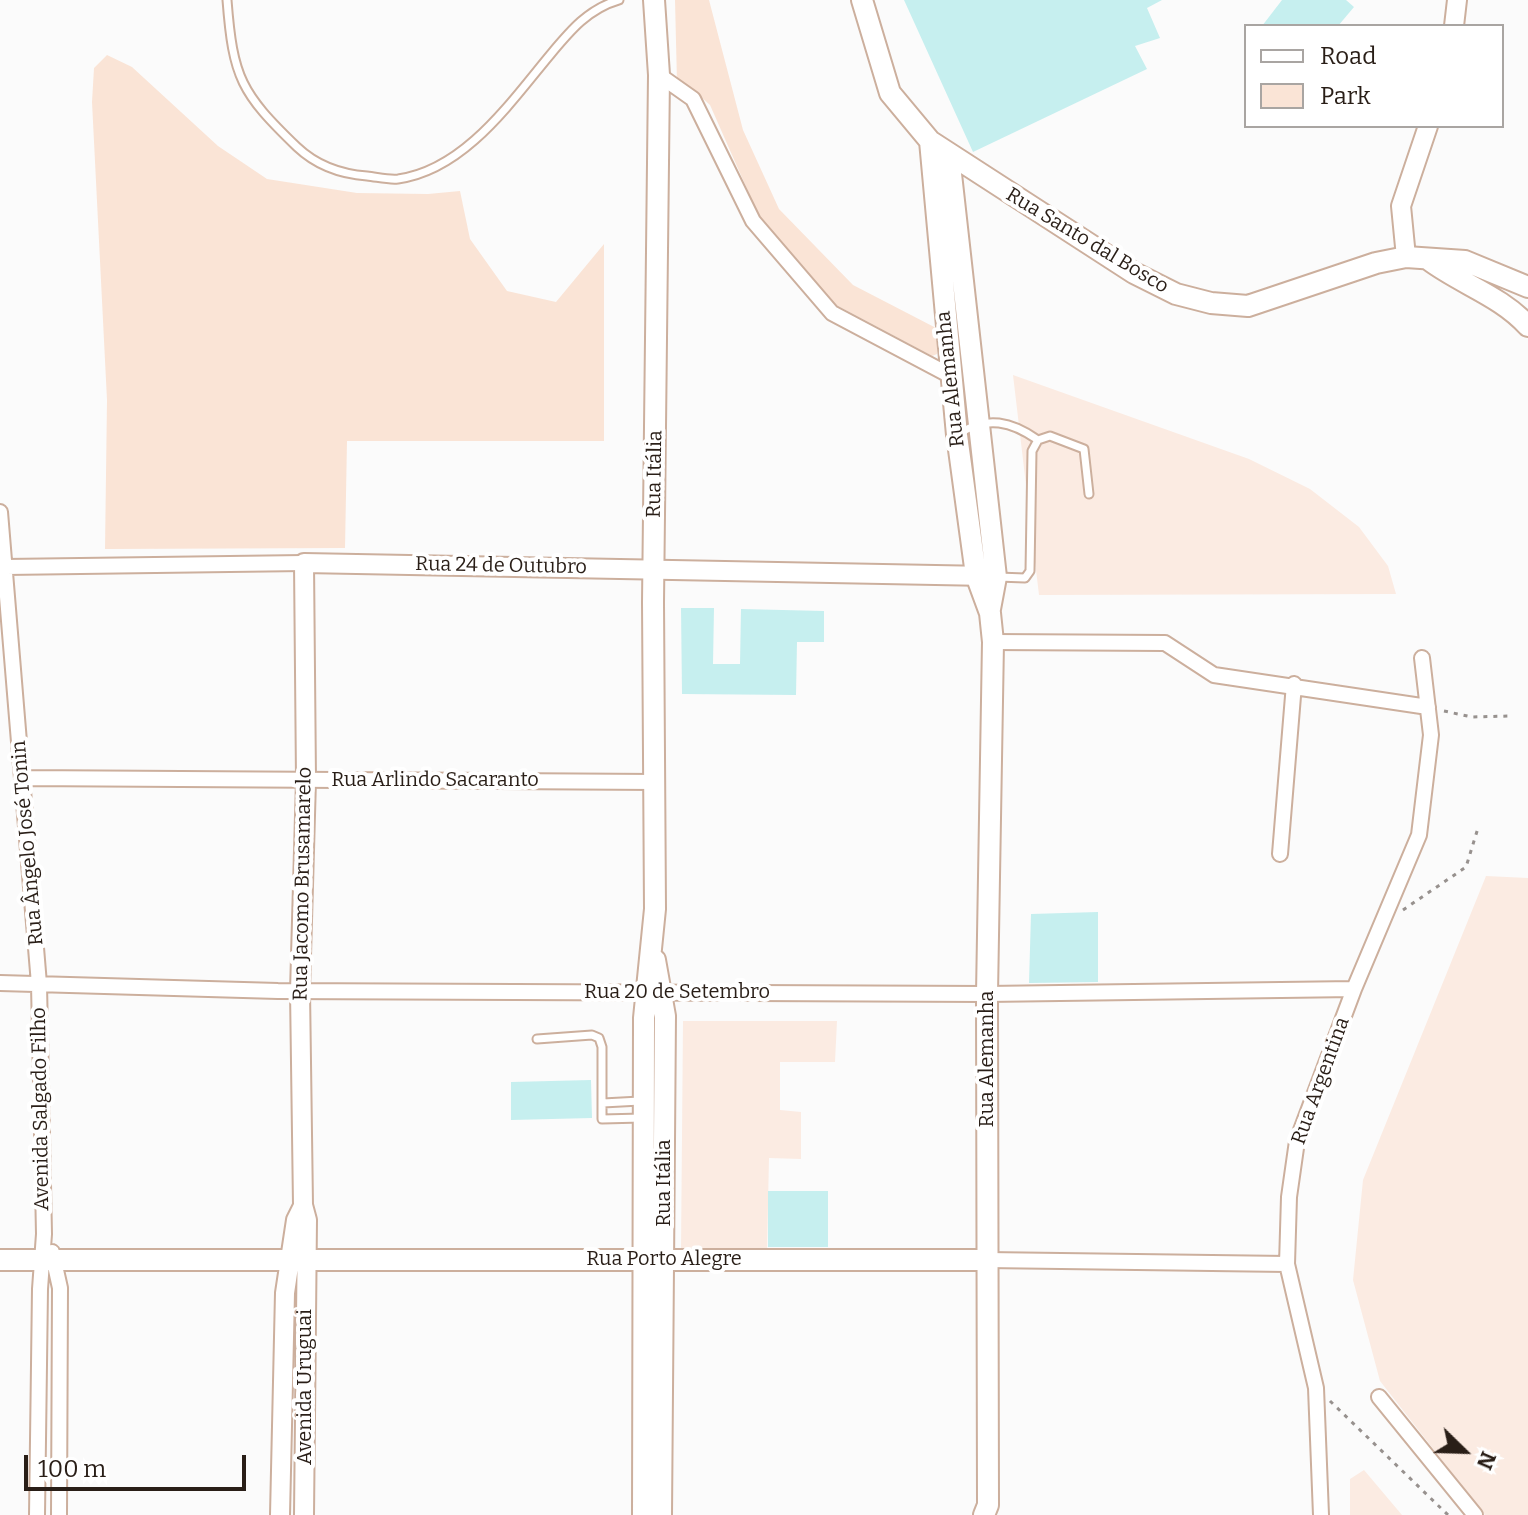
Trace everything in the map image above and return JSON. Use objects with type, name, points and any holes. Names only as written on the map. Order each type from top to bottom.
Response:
[{"type":"main road","name":"Rua Itália","points":[[654,0],[659,75],[654,568],[654,1259],[661,1515]]},
{"type":"main road","name":"Rua Santo dal Bosco","points":[[862,0],[890,93],[939,149],[1134,273],[1176,294],[1211,303],[1248,306],[1376,263],[1406,257],[1465,261],[1528,287]]},
{"type":"main road","name":"Rua Alemanha","points":[[939,149],[957,435],[986,576]]},
{"type":"main road","name":"Rua Alemanha","points":[[939,149],[977,423],[993,642],[987,994],[988,1512]]},
{"type":"main road","name":"Rua Santo dal Bosco","points":[[1429,260],[1457,280],[1503,302],[1526,323]]},
{"type":"main road","points":[[1526,323],[1520,308],[1528,294]]},
{"type":"main road","name":"Rua Itália","points":[[643,1515],[654,1259],[644,1110],[654,992]]},
{"type":"main road","name":"Rua Porto Alegre","points":[[0,1260],[986,1260]]},
{"type":"street","points":[[1454,24],[1457,0]]},
{"type":"street","points":[[659,75],[693,99],[753,221],[832,313],[951,376]]},
{"type":"street","points":[[1406,257],[1401,206],[1427,128]]},
{"type":"street","name":"Rua Ângelo José Tonin","points":[[0,512],[39,984]]},
{"type":"street","name":"Rua 24 de Outubro","points":[[6,567],[304,563],[986,576]]},
{"type":"street","name":"Rua Jacomo Brusamarelo","points":[[298,1259],[307,1220],[303,1205],[300,991],[306,780],[304,563]]},
{"type":"street","points":[[993,642],[1165,643],[1214,675],[1294,684],[1428,707]]},
{"type":"street","name":"Rua Argentina","points":[[1321,1515],[1316,1388],[1287,1264],[1289,1197],[1297,1141],[1354,989],[1419,835],[1430,764],[1422,658]]},
{"type":"street","points":[[1280,854],[1294,684]]},
{"type":"street","name":"Rua Arlindo Sacaranto","points":[[23,778],[656,782]]},
{"type":"street","name":"Rua 20 de Setembro","points":[[0,983],[300,991],[987,994],[1354,989]]},
{"type":"street","name":"Avenida Salgado Filho","points":[[39,984],[44,1234],[49,1261],[60,1288],[59,1515]]},
{"type":"street","name":"Avenida Uruguai","points":[[298,1259],[305,1420],[304,1515]]},
{"type":"street","name":"Avenida Uruguai","points":[[280,1515],[282,1422],[298,1259]]},
{"type":"street","name":"Rua Porto Alegre","points":[[986,1260],[1287,1264]]},
{"type":"street","name":"Avenida Salgado Filho","points":[[37,1515],[39,1413],[49,1261]]},
{"type":"street","points":[[1379,1397],[1475,1515]]},
{"type":"street","points":[[39,1413],[61,1415]]},
{"type":"street","points":[[282,1422],[305,1420]]},
{"type":"lane","points":[[227,0],[233,64],[246,94],[267,118],[308,158],[342,174],[398,179],[440,164],[488,129],[576,24],[603,5],[619,0]]},
{"type":"lane","points":[[957,435],[977,423],[990,420],[1038,440],[1050,436],[1084,449],[1089,494]]},
{"type":"lane","points":[[986,576],[1014,580],[1025,578],[1030,571],[1032,451],[1038,440]]},
{"type":"lane","points":[[537,1039],[592,1035],[599,1038],[602,1047],[602,1119],[644,1110]]},
{"type":"lane","points":[[603,1103],[644,1110]]},
{"type":"path","points":[[1428,707],[1472,717],[1510,716]]},
{"type":"path","points":[[1383,924],[1466,867],[1478,828]]},
{"type":"path","points":[[1316,1388],[1448,1515]]},
{"type":"shaded area","points":[[1013,375],[1249,459],[1310,489],[1359,527],[1388,566],[1396,594],[1039,595]]},
{"type":"shaded area","points":[[1486,876],[1528,878],[1528,1515],[1485,1515],[1380,1381],[1353,1280],[1363,1180]]},
{"type":"shaded area","points":[[683,1021],[837,1021],[835,1062],[780,1062],[780,1110],[801,1112],[801,1159],[769,1158],[767,1250],[681,1250]]},
{"type":"shaded area","points":[[1364,1470],[1402,1515],[1350,1515],[1350,1479]]},
{"type":"green space","points":[[675,0],[709,0],[743,130],[779,209],[853,285],[938,329],[937,354],[932,356],[836,305],[762,223],[710,105],[690,87],[677,83]]},
{"type":"green space","points":[[107,55],[132,67],[218,146],[267,179],[357,193],[460,191],[470,239],[507,291],[556,302],[604,244],[604,441],[347,441],[345,548],[105,549],[107,400],[92,102],[94,68]]},
{"type":"building","points":[[904,0],[1162,0],[1147,8],[1160,38],[1135,46],[1147,69],[973,152]]},
{"type":"building","points":[[1282,0],[1346,0],[1354,7],[1340,24],[1264,24]]},
{"type":"building","points":[[681,608],[714,608],[713,664],[740,664],[741,609],[824,611],[824,642],[797,642],[796,695],[682,694]]},
{"type":"building","points":[[1098,912],[1098,982],[1029,983],[1031,914]]},
{"type":"building","points":[[591,1080],[592,1118],[511,1120],[511,1082]]},
{"type":"building","points":[[768,1191],[828,1191],[828,1247],[768,1247]]}]
